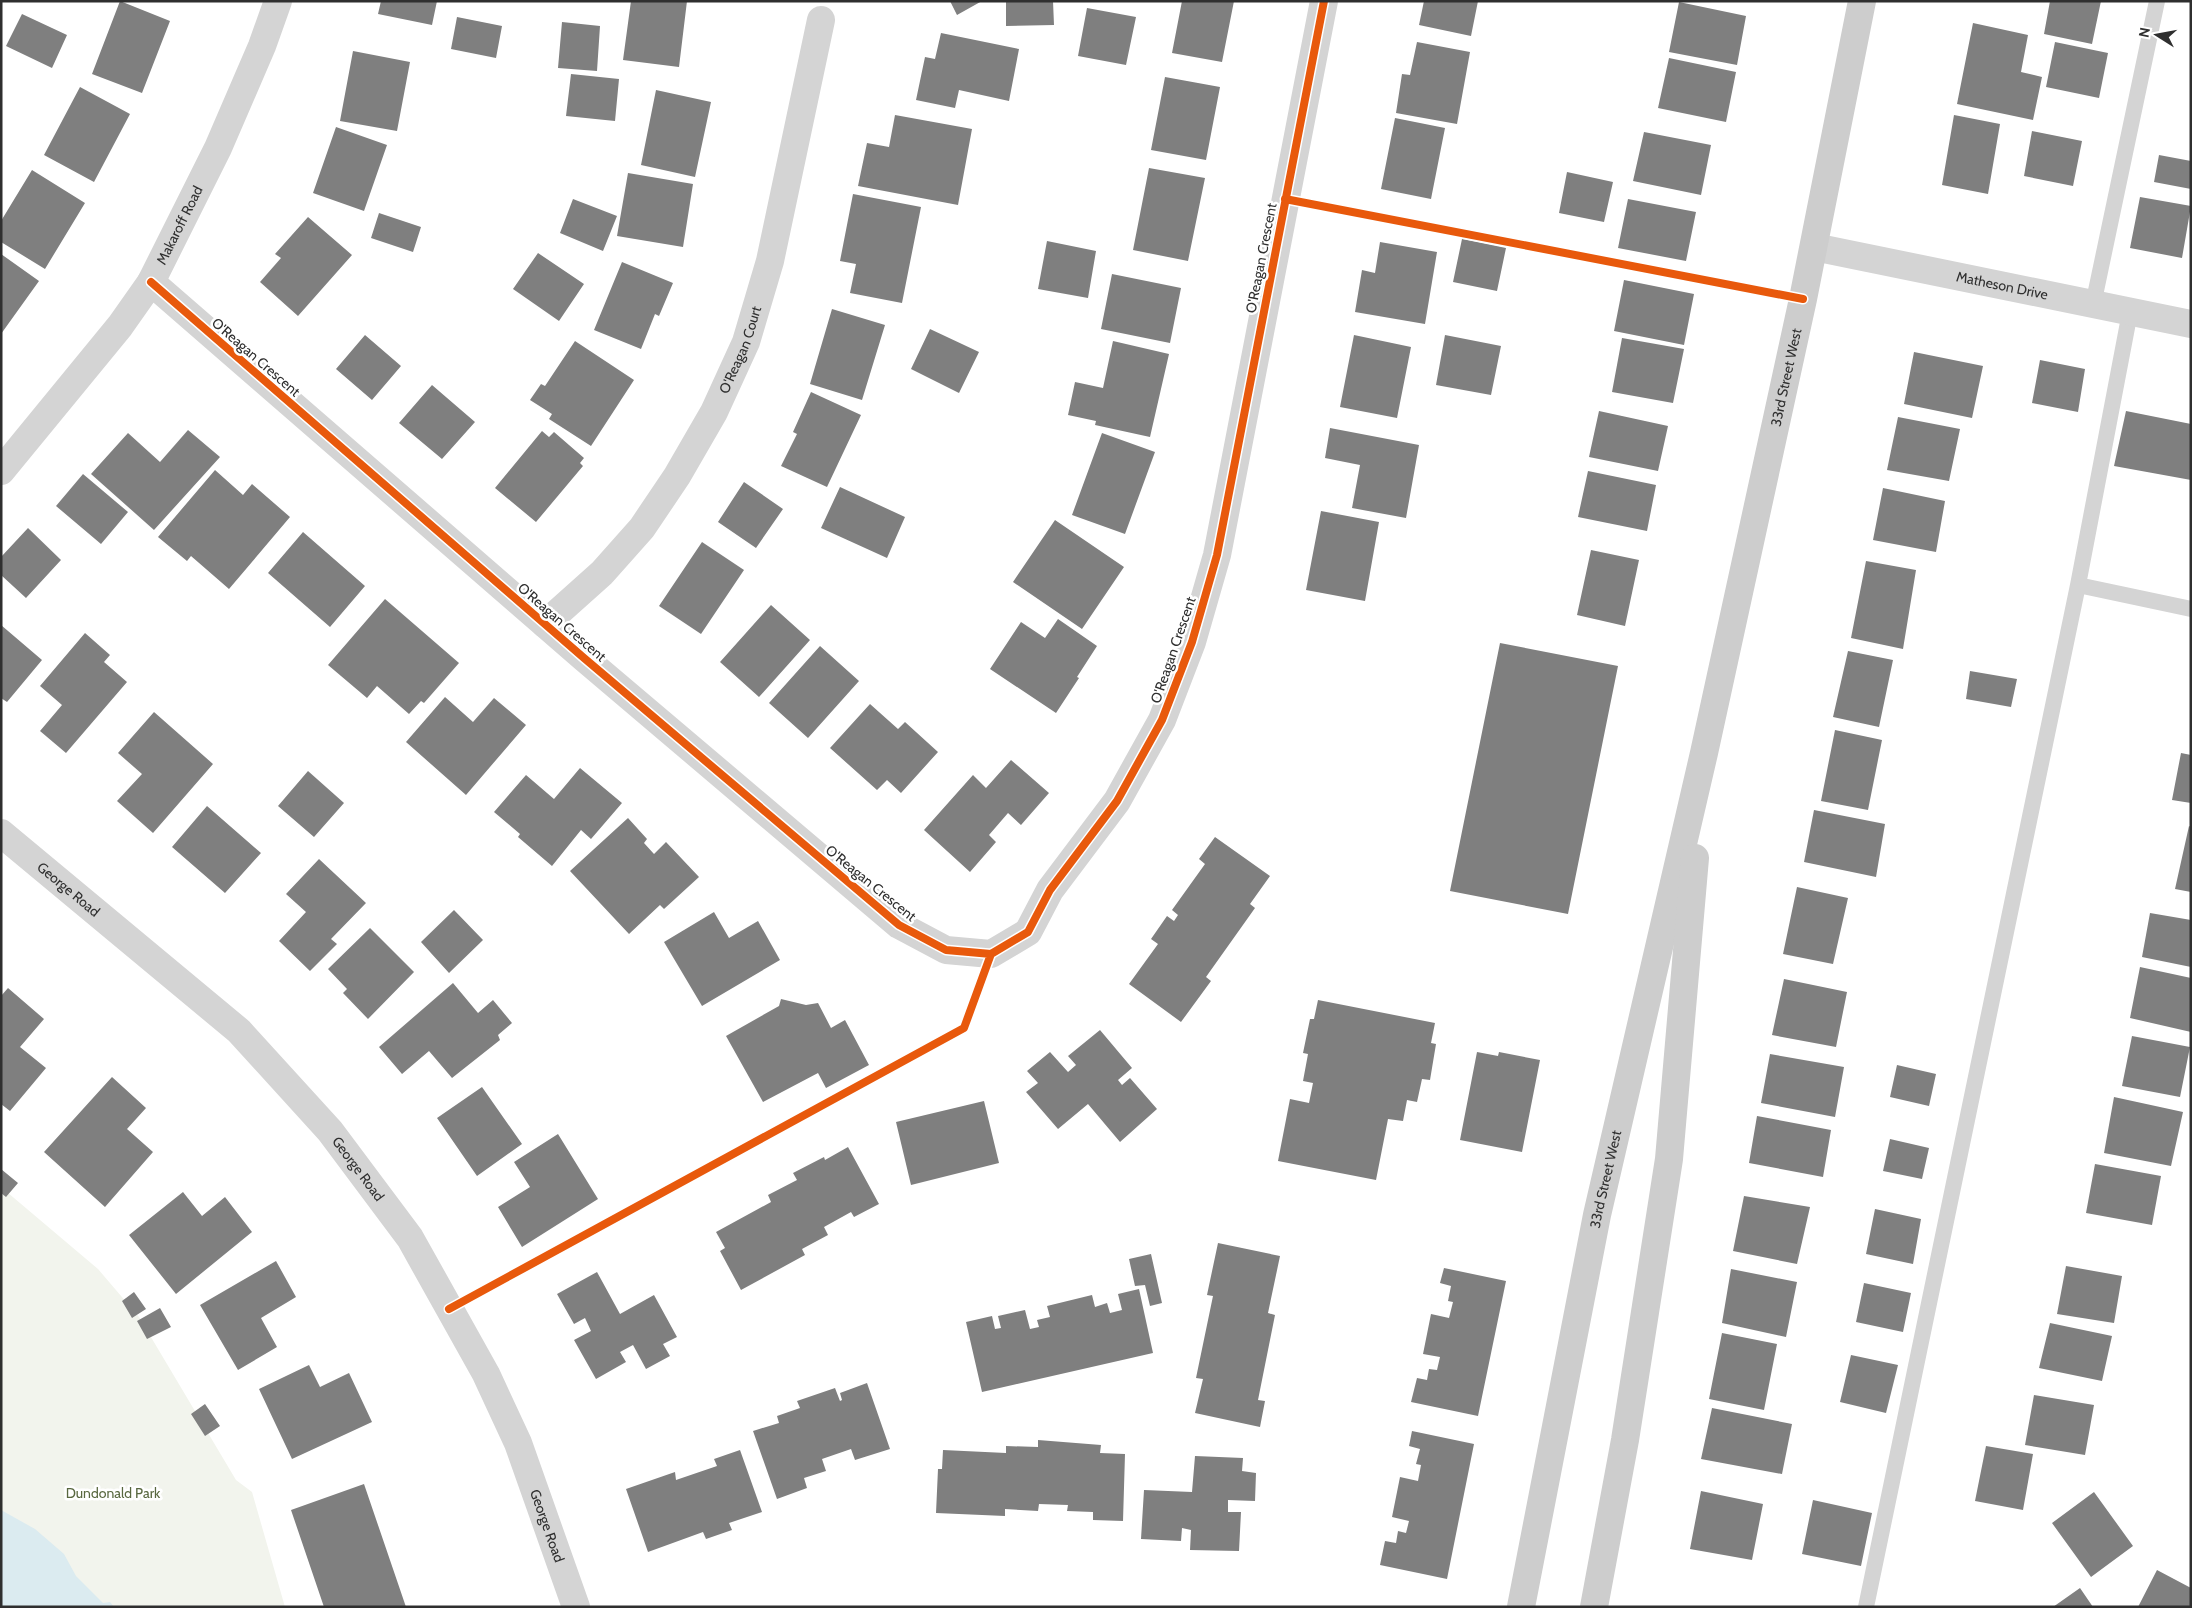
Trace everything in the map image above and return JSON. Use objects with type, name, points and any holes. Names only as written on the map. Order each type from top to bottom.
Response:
[{"type":"main road","name":"33rd Street West","points":[[1521,1607],[1597,1215],[1704,753],[1814,247],[1862,1]]},
{"type":"main road","name":"33rd Street West","points":[[1594,1607],[1625,1440],[1668,1159],[1704,753]]},
{"type":"street","name":"Makaroff Road","points":[[1,471],[120,326],[151,282],[218,148],[262,46],[278,1]]},
{"type":"street","name":"O'Reagan Crescent","points":[[151,282],[545,624],[899,925],[946,950],[990,954],[1028,932],[1050,890],[1117,801],[1162,720],[1192,642],[1216,555],[1324,1]]},
{"type":"street","name":"O'Reagan Court","points":[[545,624],[602,573],[642,528],[677,476],[714,412],[746,342],[770,261],[821,20]]},
{"type":"street","name":"Matheson Drive","points":[[1814,247],[2191,324]]},
{"type":"street","name":"George Road","points":[[1,833],[239,1031],[330,1131],[410,1238],[486,1374],[511,1428],[576,1607]]},
{"type":"lane","points":[[2093,304],[2157,1]]},
{"type":"lane","points":[[1866,1607],[2078,585],[2130,312]]},
{"type":"lane","points":[[2078,585],[2191,609]]},
{"type":"green space","name":"Dundonald Park","points":[[1,1187],[98,1269],[139,1317],[236,1480],[252,1492],[285,1607],[1,1607]]},
{"type":"shaded area","points":[[1,1510],[35,1529],[64,1554],[76,1576],[103,1603],[110,1602],[114,1607],[1,1607]]},
{"type":"building","points":[[120,1],[170,21],[142,93],[92,74]]},
{"type":"building","points":[[381,1],[437,1],[432,25],[378,14]]},
{"type":"building","points":[[631,1],[687,1],[679,67],[623,60]]},
{"type":"building","points":[[950,1],[982,1],[957,15]]},
{"type":"building","points":[[1006,1],[1053,1],[1054,25],[1006,26]]},
{"type":"building","points":[[1182,1],[1234,1],[1222,62],[1172,53]]},
{"type":"building","points":[[1424,1],[1478,1],[1471,36],[1419,25]]},
{"type":"building","points":[[2050,1],[2101,1],[2092,44],[2044,34]]},
{"type":"building","points":[[1679,2],[1746,16],[1737,65],[1669,52]]},
{"type":"building","points":[[1087,8],[1136,17],[1126,65],[1078,56]]},
{"type":"building","points":[[22,14],[67,35],[52,68],[6,46]]},
{"type":"building","points":[[457,17],[502,26],[496,58],[451,49]]},
{"type":"building","points":[[562,22],[600,26],[597,71],[558,68]]},
{"type":"building","points":[[1973,23],[2028,35],[2021,72],[2042,77],[2033,120],[1957,104]]},
{"type":"building","points":[[941,33],[1019,49],[1009,101],[959,90],[955,108],[916,100],[925,57],[935,59]]},
{"type":"building","points":[[1417,42],[1470,52],[1457,124],[1396,113],[1402,74],[1410,75]]},
{"type":"building","points":[[2055,42],[2108,53],[2099,98],[2046,87]]},
{"type":"building","points":[[353,51],[410,62],[397,131],[340,121]]},
{"type":"building","points":[[1669,58],[1736,72],[1726,122],[1658,108]]},
{"type":"building","points":[[571,74],[619,79],[615,121],[566,116]]},
{"type":"building","points":[[1165,77],[1220,87],[1206,160],[1151,150]]},
{"type":"building","points":[[80,87],[130,114],[94,182],[44,155]]},
{"type":"building","points":[[656,90],[711,102],[695,177],[641,165]]},
{"type":"building","points":[[895,115],[972,129],[958,205],[858,186],[867,143],[889,147]]},
{"type":"building","points":[[1954,115],[2000,124],[1988,194],[1942,185]]},
{"type":"building","points":[[1395,118],[1445,128],[1431,199],[1381,189]]},
{"type":"building","points":[[336,127],[387,145],[364,211],[313,193]]},
{"type":"building","points":[[2032,131],[2082,141],[2073,186],[2024,176]]},
{"type":"building","points":[[1644,132],[1711,145],[1701,195],[1633,181]]},
{"type":"building","points":[[2159,155],[2191,161],[2191,189],[2154,182]]},
{"type":"building","points":[[1149,168],[1205,178],[1188,261],[1133,250]]},
{"type":"building","points":[[32,170],[85,203],[45,269],[1,242],[1,221]]},
{"type":"building","points":[[1567,172],[1613,182],[1604,222],[1559,213]]},
{"type":"building","points":[[628,173],[693,184],[683,247],[617,236]]},
{"type":"building","points":[[853,194],[921,207],[902,303],[850,293],[856,264],[840,261]]},
{"type":"building","points":[[2140,197],[2191,206],[2182,258],[2130,248]]},
{"type":"building","points":[[573,199],[617,216],[603,251],[560,233]]},
{"type":"building","points":[[1628,199],[1696,212],[1686,261],[1618,248]]},
{"type":"building","points":[[379,213],[421,227],[413,252],[371,238]]},
{"type":"building","points":[[308,217],[352,255],[298,316],[260,282],[281,258],[275,254]]},
{"type":"building","points":[[1462,239],[1506,248],[1497,291],[1453,282]]},
{"type":"building","points":[[1047,241],[1096,251],[1088,298],[1038,289]]},
{"type":"building","points":[[1380,242],[1437,252],[1425,324],[1355,312],[1362,270],[1375,273]]},
{"type":"building","points":[[538,253],[584,284],[559,321],[513,289]]},
{"type":"building","points":[[1,254],[39,281],[1,334]]},
{"type":"building","points":[[622,262],[673,283],[659,316],[655,314],[641,349],[594,330]]},
{"type":"building","points":[[1112,274],[1181,288],[1170,343],[1101,329]]},
{"type":"building","points":[[1624,280],[1694,294],[1684,345],[1614,331]]},
{"type":"building","points":[[832,309],[885,325],[862,400],[810,384]]},
{"type":"building","points":[[930,329],[979,352],[959,393],[911,369]]},
{"type":"building","points":[[365,335],[401,366],[372,400],[336,369]]},
{"type":"building","points":[[1354,335],[1411,347],[1397,418],[1340,407]]},
{"type":"building","points":[[1445,335],[1501,346],[1491,395],[1436,385]]},
{"type":"building","points":[[1622,338],[1684,349],[1673,403],[1612,392]]},
{"type":"building","points":[[575,341],[634,380],[591,446],[549,419],[552,414],[530,400],[541,384],[545,386]]},
{"type":"building","points":[[1113,341],[1169,354],[1150,437],[1095,425],[1096,421],[1068,415],[1075,382],[1103,388]]},
{"type":"building","points":[[1914,352],[1983,366],[1972,418],[1904,404]]},
{"type":"building","points":[[2040,360],[2085,369],[2078,412],[2032,403]]},
{"type":"building","points":[[432,385],[475,422],[442,459],[399,423]]},
{"type":"building","points":[[811,392],[861,415],[827,487],[781,466],[797,434],[793,432]]},
{"type":"building","points":[[1599,411],[1668,426],[1658,471],[1589,457]]},
{"type":"building","points":[[2126,411],[2191,424],[2191,480],[2114,466]]},
{"type":"building","points":[[1898,417],[1960,429],[1949,481],[1887,470]]},
{"type":"building","points":[[1330,428],[1419,445],[1406,518],[1352,508],[1360,465],[1325,458]]},
{"type":"building","points":[[188,430],[220,457],[154,530],[91,474],[128,433],[160,462]]},
{"type":"building","points":[[542,431],[549,437],[554,432],[584,458],[580,463],[583,466],[536,522],[495,488]]},
{"type":"building","points":[[1102,433],[1155,452],[1125,534],[1072,515]]},
{"type":"building","points":[[215,470],[243,495],[252,484],[290,517],[229,589],[191,556],[187,561],[158,537]]},
{"type":"building","points":[[1588,471],[1656,485],[1647,531],[1578,517]]},
{"type":"building","points":[[83,474],[128,512],[101,544],[56,506]]},
{"type":"building","points":[[744,482],[783,509],[756,548],[718,522]]},
{"type":"building","points":[[840,487],[905,517],[887,558],[821,528]]},
{"type":"building","points":[[1883,488],[1945,501],[1936,552],[1873,540]]},
{"type":"building","points":[[1321,511],[1379,522],[1365,601],[1306,590]]},
{"type":"building","points":[[1055,520],[1124,567],[1082,629],[1013,582]]},
{"type":"building","points":[[28,528],[61,560],[26,598],[1,575],[1,557]]},
{"type":"building","points":[[303,532],[365,586],[330,627],[268,573]]},
{"type":"building","points":[[702,542],[744,570],[701,634],[659,606]]},
{"type":"building","points":[[1591,550],[1639,560],[1625,626],[1577,615]]},
{"type":"building","points":[[1866,561],[1916,570],[1903,649],[1851,638]]},
{"type":"building","points":[[385,599],[459,663],[424,703],[421,701],[409,714],[377,686],[367,698],[328,665]]},
{"type":"building","points":[[771,605],[810,640],[759,697],[720,662]]},
{"type":"building","points":[[1058,619],[1097,646],[1056,713],[990,669],[1021,622],[1045,638]]},
{"type":"building","points":[[1,625],[42,660],[7,702],[1,698]]},
{"type":"building","points":[[85,633],[110,655],[104,662],[127,682],[66,753],[40,731],[62,705],[40,686]]},
{"type":"building","points":[[1500,643],[1618,666],[1568,914],[1450,891]]},
{"type":"building","points":[[820,646],[859,681],[808,738],[769,703]]},
{"type":"building","points":[[1848,651],[1893,660],[1879,727],[1833,717]]},
{"type":"building","points":[[1970,671],[2017,679],[2011,707],[1966,699]]},
{"type":"building","points":[[445,697],[473,722],[494,698],[526,725],[466,795],[406,742]]},
{"type":"building","points":[[870,704],[898,729],[905,722],[938,752],[901,793],[887,780],[877,790],[830,748]]},
{"type":"building","points":[[154,712],[213,764],[153,833],[117,801],[142,774],[118,753]]},
{"type":"building","points":[[1835,730],[1882,740],[1868,810],[1821,801]]},
{"type":"building","points":[[2181,753],[2191,755],[2191,803],[2172,800]]},
{"type":"building","points":[[1011,760],[1049,793],[1021,825],[1008,813],[989,835],[996,842],[970,872],[924,830],[973,775],[986,788]]},
{"type":"building","points":[[580,768],[622,803],[591,839],[581,830],[552,866],[518,837],[520,834],[494,812],[526,775],[554,799]]},
{"type":"building","points":[[308,771],[344,803],[314,837],[278,806]]},
{"type":"building","points":[[207,806],[261,853],[225,893],[172,847]]},
{"type":"building","points":[[1814,810],[1885,824],[1876,877],[1804,862]]},
{"type":"building","points":[[628,818],[647,839],[644,843],[654,854],[666,842],[699,877],[664,909],[660,905],[629,934],[570,871]]},
{"type":"building","points":[[2189,826],[2191,827],[2191,892],[2175,889]]},
{"type":"building","points":[[1215,837],[1270,876],[1250,904],[1255,908],[1206,977],[1211,981],[1181,1022],[1129,984],[1158,944],[1151,939],[1167,916],[1174,921],[1178,915],[1172,910],[1205,864],[1199,859]]},
{"type":"building","points":[[319,859],[366,903],[331,939],[337,944],[310,971],[279,941],[306,912],[286,894]]},
{"type":"building","points":[[1797,887],[1848,898],[1833,964],[1783,954]]},
{"type":"building","points":[[454,910],[483,940],[449,973],[421,942]]},
{"type":"building","points":[[714,912],[729,938],[758,921],[780,960],[702,1006],[664,942]]},
{"type":"building","points":[[2150,913],[2191,920],[2191,967],[2142,957]]},
{"type":"building","points":[[370,928],[414,972],[368,1019],[343,993],[347,989],[328,969]]},
{"type":"building","points":[[2140,967],[2191,978],[2191,1032],[2130,1018]]},
{"type":"building","points":[[1784,979],[1847,992],[1836,1047],[1772,1035]]},
{"type":"building","points":[[453,983],[478,1013],[493,1000],[512,1023],[498,1035],[500,1040],[452,1078],[429,1051],[402,1074],[379,1047]]},
{"type":"building","points":[[8,988],[44,1019],[20,1047],[46,1068],[10,1111],[1,1104],[1,996]]},
{"type":"building","points":[[781,999],[806,1005],[818,1003],[831,1028],[845,1020],[869,1065],[826,1088],[818,1073],[763,1102],[726,1036],[779,1006]]},
{"type":"building","points":[[1318,1000],[1435,1023],[1431,1043],[1436,1044],[1430,1080],[1422,1079],[1417,1102],[1407,1100],[1403,1121],[1388,1119],[1376,1180],[1278,1161],[1290,1099],[1309,1103],[1313,1083],[1303,1081],[1308,1054],[1303,1053],[1310,1019],[1314,1019]]},
{"type":"building","points":[[1100,1030],[1132,1068],[1118,1080],[1122,1085],[1130,1078],[1157,1109],[1120,1142],[1088,1104],[1058,1129],[1026,1092],[1038,1083],[1027,1071],[1050,1052],[1068,1072],[1076,1065],[1068,1056]]},
{"type":"building","points":[[2132,1036],[2190,1047],[2180,1097],[2122,1086]]},
{"type":"building","points":[[1477,1052],[1498,1056],[1499,1052],[1540,1060],[1522,1152],[1460,1140]]},
{"type":"building","points":[[1770,1054],[1844,1067],[1835,1117],[1761,1103]]},
{"type":"building","points":[[1897,1065],[1936,1074],[1929,1106],[1890,1097]]},
{"type":"building","points":[[112,1077],[146,1108],[127,1129],[153,1152],[105,1207],[44,1152]]},
{"type":"building","points":[[482,1087],[522,1144],[477,1176],[437,1118]]},
{"type":"building","points":[[2114,1097],[2183,1112],[2171,1166],[2104,1153]]},
{"type":"building","points":[[984,1101],[999,1163],[911,1185],[896,1122]]},
{"type":"building","points":[[1757,1116],[1831,1130],[1823,1177],[1749,1163]]},
{"type":"building","points":[[558,1134],[598,1199],[522,1247],[498,1207],[530,1187],[514,1162]]},
{"type":"building","points":[[1890,1139],[1929,1148],[1922,1179],[1883,1171]]},
{"type":"building","points":[[848,1147],[879,1204],[854,1217],[851,1212],[824,1227],[828,1235],[802,1249],[805,1255],[741,1290],[720,1251],[725,1248],[716,1232],[771,1202],[768,1195],[797,1180],[793,1173],[824,1157],[825,1160]]},
{"type":"building","points":[[2095,1164],[2161,1176],[2152,1225],[2086,1213]]},
{"type":"building","points":[[1,1169],[18,1183],[6,1197],[1,1193]]},
{"type":"building","points":[[183,1192],[202,1216],[225,1197],[252,1232],[176,1294],[129,1235]]},
{"type":"building","points":[[1744,1196],[1810,1207],[1797,1264],[1733,1251]]},
{"type":"building","points":[[1875,1209],[1921,1219],[1913,1264],[1866,1254]]},
{"type":"building","points":[[1218,1243],[1280,1256],[1268,1313],[1275,1315],[1258,1400],[1265,1401],[1260,1427],[1195,1413],[1203,1379],[1196,1378],[1213,1296],[1207,1295]]},
{"type":"building","points":[[1151,1254],[1162,1303],[1150,1306],[1145,1285],[1135,1286],[1129,1259]]},
{"type":"building","points":[[276,1261],[296,1297],[261,1318],[277,1347],[238,1370],[200,1305]]},
{"type":"building","points":[[2066,1266],[2122,1276],[2114,1323],[2057,1314]]},
{"type":"building","points":[[1444,1268],[1506,1281],[1478,1416],[1411,1402],[1417,1378],[1427,1380],[1429,1369],[1437,1370],[1440,1357],[1423,1354],[1431,1314],[1449,1318],[1453,1302],[1448,1301],[1451,1286],[1440,1283]]},
{"type":"building","points":[[1731,1269],[1797,1282],[1786,1337],[1722,1323]]},
{"type":"building","points":[[597,1272],[620,1314],[654,1295],[677,1337],[663,1344],[670,1356],[646,1369],[633,1345],[620,1352],[626,1362],[596,1379],[574,1340],[591,1331],[585,1318],[574,1324],[557,1294]]},
{"type":"building","points":[[1864,1283],[1911,1293],[1903,1332],[1856,1322]]},
{"type":"building","points":[[1139,1289],[1153,1353],[982,1392],[966,1322],[992,1316],[995,1329],[1001,1328],[998,1316],[1025,1310],[1030,1329],[1039,1327],[1037,1320],[1050,1317],[1047,1306],[1092,1295],[1095,1307],[1107,1303],[1110,1313],[1122,1310],[1118,1294]]},
{"type":"building","points":[[134,1292],[146,1309],[132,1318],[122,1301]]},
{"type":"building","points":[[160,1308],[171,1327],[147,1339],[137,1321]]},
{"type":"building","points":[[2050,1323],[2112,1336],[2102,1381],[2039,1368]]},
{"type":"building","points":[[1722,1333],[1777,1344],[1764,1410],[1709,1399]]},
{"type":"building","points":[[1851,1355],[1898,1365],[1886,1413],[1840,1402]]},
{"type":"building","points":[[309,1365],[320,1387],[349,1373],[372,1422],[292,1459],[259,1389]]},
{"type":"building","points":[[867,1383],[890,1449],[855,1460],[851,1449],[822,1459],[826,1471],[804,1478],[807,1488],[777,1499],[753,1431],[779,1423],[777,1416],[800,1408],[797,1401],[835,1388],[840,1401],[842,1400],[840,1393]]},
{"type":"building","points":[[2034,1395],[2094,1405],[2085,1455],[2025,1445]]},
{"type":"building","points":[[205,1404],[220,1426],[205,1436],[191,1414]]},
{"type":"building","points":[[1712,1408],[1792,1424],[1782,1474],[1701,1459]]},
{"type":"building","points":[[1412,1431],[1474,1444],[1447,1579],[1380,1565],[1385,1541],[1396,1543],[1398,1531],[1406,1533],[1409,1521],[1392,1517],[1400,1477],[1418,1481],[1421,1465],[1416,1464],[1420,1449],[1409,1446]]},
{"type":"building","points":[[1038,1440],[1101,1445],[1100,1453],[1125,1454],[1123,1521],[1093,1520],[1093,1512],[1067,1511],[1068,1505],[1039,1504],[1038,1511],[1005,1509],[1005,1516],[936,1513],[938,1469],[942,1469],[943,1450],[1006,1453],[1006,1446],[1038,1447]]},
{"type":"building","points":[[1986,1446],[2033,1454],[2023,1510],[1975,1501]]},
{"type":"building","points":[[740,1450],[762,1512],[729,1523],[732,1530],[706,1539],[703,1532],[648,1552],[626,1489],[675,1472],[676,1480],[717,1466],[714,1459]]},
{"type":"building","points":[[1195,1456],[1243,1458],[1242,1471],[1256,1473],[1255,1501],[1228,1500],[1228,1512],[1241,1512],[1239,1551],[1190,1550],[1191,1530],[1182,1528],[1181,1541],[1141,1539],[1144,1490],[1192,1492]]},
{"type":"building","points":[[364,1484],[406,1607],[324,1607],[291,1510]]},
{"type":"building","points":[[1701,1491],[1763,1504],[1752,1560],[1690,1549]]},
{"type":"building","points":[[2094,1492],[2133,1546],[2091,1577],[2052,1523]]},
{"type":"building","points":[[1813,1500],[1872,1513],[1861,1566],[1802,1554]]},
{"type":"building","points":[[2157,1570],[2191,1588],[2191,1607],[2138,1607]]},
{"type":"building","points":[[2080,1588],[2093,1607],[2053,1607]]},
{"type":"cycle path","points":[[151,282],[584,658],[899,925],[946,950],[991,954],[1028,932],[1050,890],[1117,801],[1162,720],[1192,642],[1217,555],[1324,1]]},
{"type":"cycle path","points":[[1285,199],[1803,299]]},
{"type":"cycle path","points":[[449,1309],[964,1028],[991,954]]}]
